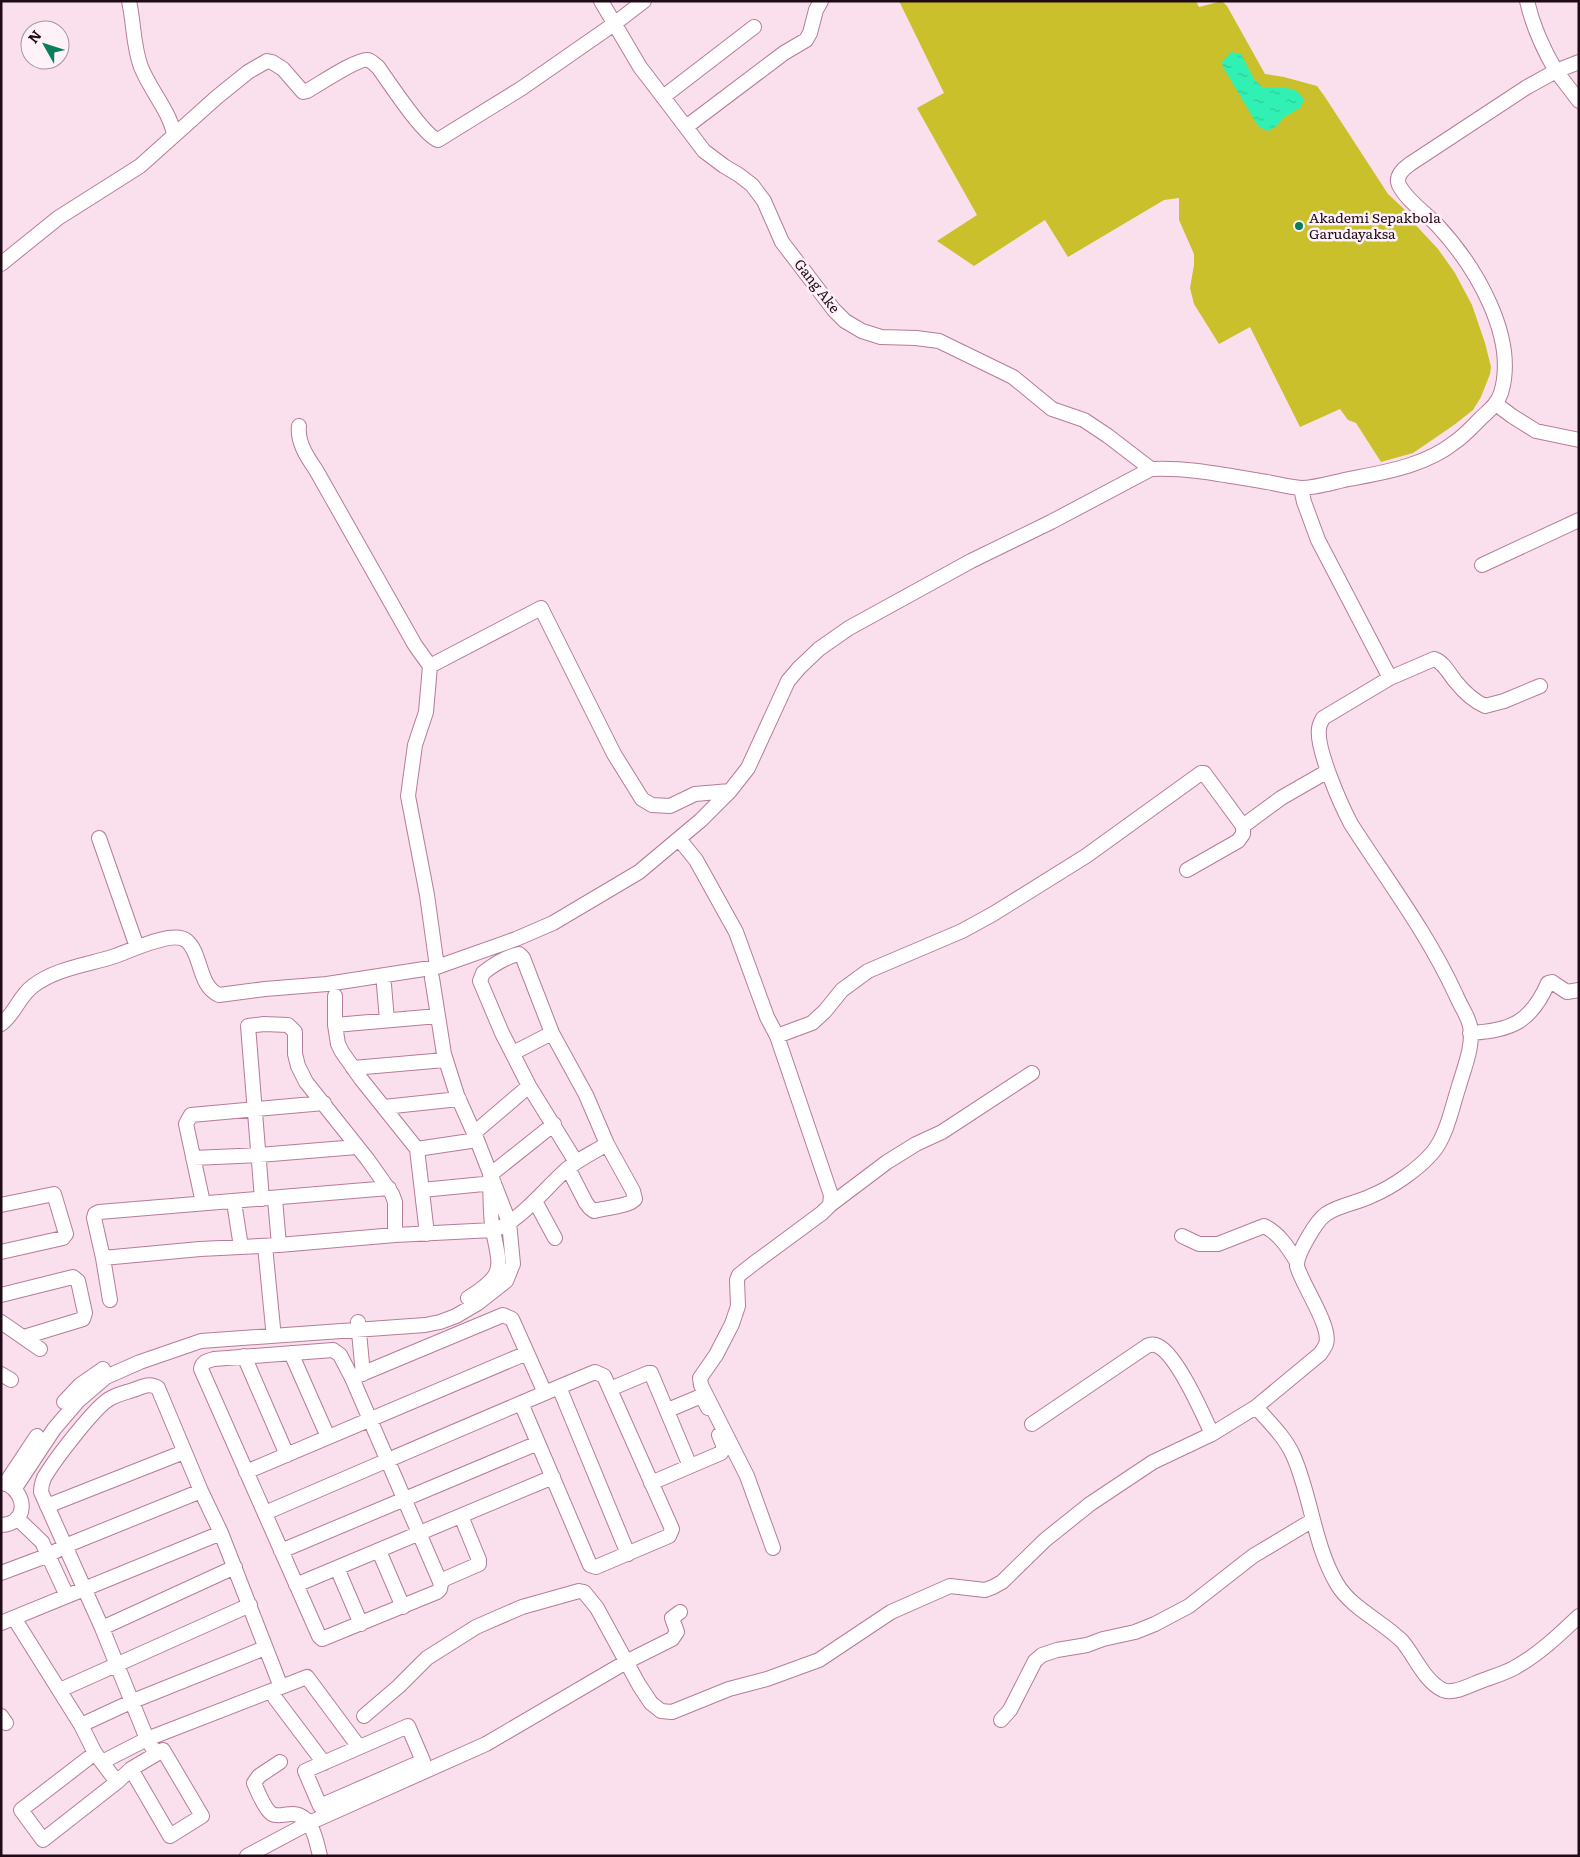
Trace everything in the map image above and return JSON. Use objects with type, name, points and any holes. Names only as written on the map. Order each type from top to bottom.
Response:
[{"type":"street","points":[[129,1],[136,51],[141,67],[174,134]]},
{"type":"street","name":"Gang Ake","points":[[601,1],[640,67],[704,150],[752,185],[764,201],[782,242],[834,310],[845,321],[862,331],[881,337],[939,341],[1014,377],[1052,409],[1084,420],[1108,436],[1151,470]]},
{"type":"street","points":[[1,264],[58,218],[133,171],[172,139],[174,134],[224,91],[248,72],[267,61],[283,69],[303,92],[341,71],[366,60],[371,61],[378,67],[412,115],[432,137],[438,140],[522,88],[644,1]]},
{"type":"street","points":[[686,127],[784,53],[806,40],[820,1]]},
{"type":"street","points":[[1527,1],[1540,42],[1556,72],[1579,101]]},
{"type":"street","points":[[663,97],[754,27]]},
{"type":"street","points":[[1,1024],[6,1020],[24,994],[42,980],[80,965],[117,955],[157,940],[186,939],[191,946],[209,988],[219,995],[265,988],[327,984],[435,972],[553,923],[638,872],[679,839],[730,791],[748,768],[788,681],[819,649],[850,628],[971,561],[1151,470],[1165,469],[1203,472],[1301,488],[1402,468],[1431,457],[1455,443],[1496,404],[1501,392],[1505,360],[1503,340],[1490,304],[1470,268],[1449,238],[1406,195],[1399,186],[1398,178],[1403,169],[1410,164],[1528,87],[1579,62]]},
{"type":"street","points":[[1496,404],[1536,431],[1579,440]]},
{"type":"street","points":[[7,1485],[40,1432],[80,1385],[100,1371],[142,1352],[182,1338],[223,1331],[273,1328],[425,1325],[440,1322],[456,1316],[490,1294],[506,1281],[512,1269],[509,1222],[445,1060],[438,1016],[430,913],[415,824],[408,796],[416,745],[426,712],[430,666],[415,645],[308,458],[299,439],[299,426]]},
{"type":"street","points":[[1301,488],[1318,540],[1390,678]]},
{"type":"street","points":[[1482,565],[1579,520]]},
{"type":"street","points":[[430,666],[541,608],[610,747],[642,799],[652,805],[670,806],[695,794],[730,791]]},
{"type":"street","points":[[1297,1262],[1304,1245],[1324,1215],[1353,1202],[1371,1197],[1393,1185],[1434,1152],[1442,1138],[1470,1046],[1470,1026],[1446,974],[1421,931],[1341,806],[1328,771],[1319,735],[1319,726],[1323,718],[1390,678],[1434,659],[1440,661],[1469,696],[1484,706],[1504,701],[1540,686]]},
{"type":"street","points":[[1243,826],[1281,798],[1328,771]]},
{"type":"street","points":[[777,1036],[812,1023],[826,1011],[842,990],[868,971],[962,931],[993,914],[1086,856],[1204,773],[1243,826],[1243,834],[1238,841],[1187,870]]},
{"type":"street","points":[[99,838],[137,947]]},
{"type":"street","points":[[679,839],[696,860],[736,932],[767,1017],[777,1036],[831,1195],[830,1205]]},
{"type":"street","points":[[519,954],[523,958],[552,1033],[586,1095],[607,1144],[633,1191],[635,1199],[632,1203],[594,1210],[590,1208],[554,1124],[530,1086],[513,1054],[480,981],[483,973],[510,956],[519,954]]},
{"type":"street","points":[[1470,1033],[1484,1033],[1514,1026],[1526,1018],[1548,983],[1552,982],[1567,992],[1579,990]]},
{"type":"street","points":[[384,985],[387,1020]]},
{"type":"street","points":[[335,996],[335,1025],[338,1044],[353,1068],[417,1149],[427,1234]]},
{"type":"street","points":[[335,1025],[438,1016]]},
{"type":"street","points":[[273,1328],[272,1245],[269,1199],[258,1155],[256,1109],[248,1026],[281,1024],[288,1025],[295,1032],[295,1054],[298,1066],[306,1082],[389,1188],[395,1202],[395,1235]]},
{"type":"street","points":[[513,1054],[552,1033]]},
{"type":"street","points":[[353,1068],[445,1060]]},
{"type":"street","points":[[773,1548],[747,1476],[701,1385],[703,1374],[716,1355],[732,1324],[738,1306],[737,1280],[739,1275],[887,1162],[916,1144],[942,1132],[1032,1073]]},
{"type":"street","points":[[417,1149],[475,1137],[530,1086]]},
{"type":"street","points":[[384,1107],[459,1099]]},
{"type":"street","points":[[203,1203],[186,1124],[192,1115],[324,1103]]},
{"type":"street","points":[[422,1190],[491,1180],[554,1124]]},
{"type":"street","points":[[103,1258],[395,1235],[493,1230],[509,1222],[535,1201],[572,1165],[607,1144]]},
{"type":"street","points":[[193,1158],[258,1155],[357,1146]]},
{"type":"street","points":[[7,1485],[78,1401],[106,1378],[132,1366],[201,1341],[358,1326],[436,1314],[456,1307],[476,1294],[496,1274],[499,1265],[497,1244],[493,1230],[491,1180]]},
{"type":"street","points":[[110,1300],[94,1218],[95,1214],[99,1212],[389,1188]]},
{"type":"street","points":[[1,1205],[54,1194],[66,1234],[63,1238],[1,1252]]},
{"type":"street","points":[[535,1201],[555,1238]]},
{"type":"street","points":[[234,1202],[241,1247]]},
{"type":"street","points":[[364,1716],[399,1686],[426,1658],[476,1627],[522,1607],[579,1591],[584,1592],[597,1608],[651,1703],[661,1711],[672,1712],[729,1689],[767,1679],[819,1660],[891,1612],[950,1586],[984,1590],[1002,1582],[1045,1540],[1090,1504],[1153,1462],[1214,1432],[1256,1407],[1315,1358],[1326,1344],[1327,1338],[1323,1323],[1298,1272],[1297,1262],[1271,1229],[1264,1226],[1254,1228],[1230,1240],[1210,1245],[1199,1244],[1182,1236]]},
{"type":"street","points":[[1,1295],[73,1277],[78,1281],[85,1313],[83,1318],[24,1337]]},
{"type":"street","points":[[358,1376],[503,1315],[512,1319],[545,1393]]},
{"type":"street","points":[[358,1326],[358,1376],[370,1420],[441,1584],[440,1590],[436,1592],[322,1639],[296,1585],[201,1369],[202,1364],[214,1359],[333,1350],[340,1355],[358,1376]]},
{"type":"street","points":[[3,1327],[24,1337],[40,1349]]},
{"type":"street","points":[[1032,1424],[1147,1346],[1153,1344],[1165,1351],[1183,1376],[1214,1432]]},
{"type":"street","points":[[246,1472],[527,1352]]},
{"type":"street","points":[[292,1353],[328,1437]]},
{"type":"street","points":[[244,1356],[287,1454]]},
{"type":"street","points":[[265,1513],[521,1403],[595,1372],[604,1376],[610,1389],[672,1529],[669,1536],[596,1567],[590,1565],[521,1403]]},
{"type":"street","points":[[610,1389],[651,1373],[690,1466]]},
{"type":"street","points":[[156,1754],[147,1739],[118,1665],[41,1492],[44,1478],[101,1405],[110,1398],[147,1385],[158,1388],[169,1411],[184,1452],[221,1533],[250,1605],[278,1693],[324,1763]]},
{"type":"street","points":[[559,1387],[628,1554]]},
{"type":"street","points":[[651,1483],[720,1453],[724,1447],[702,1398],[700,1397],[668,1410]]},
{"type":"street","points":[[1256,1407],[1283,1438],[1292,1453],[1300,1472],[1313,1520],[1330,1570],[1341,1590],[1401,1641],[1425,1672],[1441,1688],[1450,1691],[1513,1669],[1537,1653],[1579,1616]]},
{"type":"street","points":[[281,1551],[538,1443]]},
{"type":"street","points":[[47,1506],[184,1452]]},
{"type":"street","points":[[296,1585],[553,1477]]},
{"type":"street","points":[[1,1525],[12,1522],[17,1518],[22,1506],[19,1493],[7,1485]]},
{"type":"street","points":[[1,1573],[49,1555],[65,1546],[201,1491]]},
{"type":"street","points":[[440,1581],[479,1564],[480,1560],[461,1516]]},
{"type":"street","points":[[17,1518],[42,1542],[68,1596]]},
{"type":"street","points":[[1001,1720],[1010,1710],[1035,1662],[1042,1655],[1135,1632],[1155,1624],[1189,1606],[1253,1556],[1313,1520]]},
{"type":"street","points":[[117,1782],[99,1757],[60,1690],[7,1620],[221,1533]]},
{"type":"street","points":[[379,1551],[403,1607]]},
{"type":"street","points":[[102,1628],[235,1567]]},
{"type":"street","points":[[337,1568],[361,1624]]},
{"type":"street","points":[[60,1690],[250,1605]]},
{"type":"street","points":[[247,1856],[309,1824],[486,1744],[626,1662],[675,1637],[677,1632],[672,1618],[680,1612]]},
{"type":"street","points":[[82,1725],[133,1701],[265,1648]]},
{"type":"street","points":[[131,1769],[170,1836],[202,1816],[163,1750],[131,1769],[43,1840],[21,1810],[99,1757],[278,1693],[308,1677],[359,1747]]},
{"type":"street","points":[[408,1726],[423,1761],[320,1806],[305,1771],[324,1763],[408,1726]]},
{"type":"street","points":[[280,1762],[255,1780],[256,1788],[269,1812],[278,1816],[302,1815],[309,1824],[317,1842],[320,1856]]},
{"type":"shaded area","name":"Akademi Sepakbola Garudayaksa","points":[[899,1],[1196,1],[1199,7],[1222,1],[1227,6],[1265,74],[1317,86],[1388,194],[1404,209],[1411,220],[1438,249],[1455,273],[1472,305],[1491,367],[1481,397],[1473,410],[1413,453],[1381,462],[1356,423],[1348,420],[1340,409],[1300,427],[1250,327],[1219,344],[1194,304],[1190,288],[1194,254],[1179,220],[1179,198],[1164,200],[1068,257],[1045,220],[974,266],[937,241],[977,215],[917,108],[944,93]]},
{"type":"water","points":[[1231,52],[1241,54],[1254,79],[1263,88],[1286,88],[1297,91],[1304,100],[1300,108],[1283,118],[1276,127],[1267,131],[1258,126],[1223,67],[1222,62]]},
{"type":"place","name":"Akademi Sepakbola Garudayaksa","points":[[1299,226]]}]
